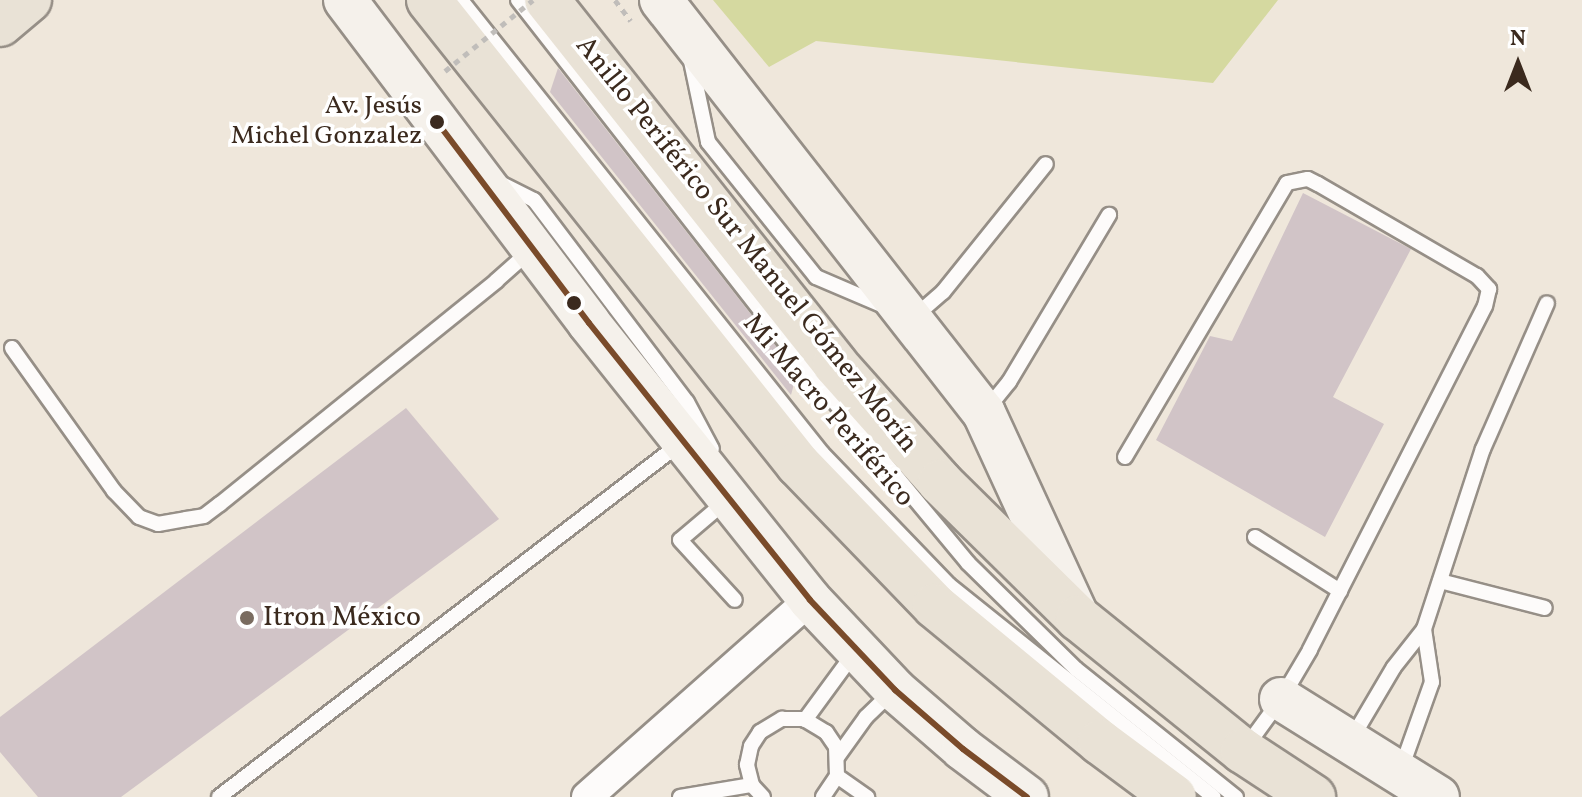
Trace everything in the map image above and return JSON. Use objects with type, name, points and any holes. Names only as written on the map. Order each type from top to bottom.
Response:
[{"type":"main road","points":[[0,24],[29,0]]},
{"type":"main road","points":[[429,0],[798,464],[935,606],[1100,742],[1174,797]]},
{"type":"main road","name":"Anillo Periférico Sur Manuel Gómez Morín","points":[[547,0],[835,364],[940,482],[1078,618],[1243,751],[1313,797]]},
{"type":"street","points":[[345,0],[533,248],[810,600],[895,690],[963,749],[1027,797]]},
{"type":"street","points":[[673,15],[913,318],[984,413],[1078,618]]},
{"type":"street","points":[[587,797],[810,600]]},
{"type":"street","points":[[1281,699],[1438,797]]},
{"type":"lane","name":"Mi Macro Periférico","points":[[461,0],[822,453],[949,585],[1214,797]]},
{"type":"lane","name":"Mi Macro Periférico","points":[[518,0],[802,363],[968,563],[1076,669],[1236,797]]},
{"type":"lane","points":[[913,318],[943,292],[1046,164]]},
{"type":"lane","points":[[473,169],[534,200],[687,402],[740,511],[680,540],[735,600]]},
{"type":"lane","points":[[1125,457],[1287,183],[1308,179],[1318,184],[1477,276],[1489,289],[1485,306],[1340,591],[1281,699],[1243,751]]},
{"type":"lane","points":[[984,413],[1009,382],[1109,215]]},
{"type":"lane","points":[[12,348],[114,491],[139,517],[158,524],[204,516],[533,248]]},
{"type":"lane","points":[[1350,741],[1394,667],[1424,629],[1483,449],[1547,303]]},
{"type":"lane","points":[[219,797],[683,441]]},
{"type":"lane","points":[[1255,537],[1340,591]]},
{"type":"lane","points":[[1440,581],[1545,608]]},
{"type":"lane","points":[[1400,773],[1432,682],[1424,629]]},
{"type":"lane","points":[[805,720],[856,649]]},
{"type":"lane","points":[[838,756],[866,717],[895,690]]},
{"type":"lane","points":[[763,797],[752,785],[747,765],[751,746],[760,732],[782,719],[805,720],[826,732],[838,756],[837,776],[823,797]]},
{"type":"lane","points":[[837,776],[867,797]]},
{"type":"lane","points":[[680,797],[752,785]]},
{"type":"path","points":[[445,71],[533,0]]},
{"type":"green space","points":[[713,0],[1278,0],[1213,83],[816,41],[769,67]]},
{"type":"building","points":[[558,68],[797,373],[791,395],[550,92]]},
{"type":"building","points":[[1303,193],[1411,249],[1333,397],[1384,424],[1325,537],[1156,440],[1210,336],[1232,341]]},
{"type":"building","name":"Itron México","points":[[406,408],[499,519],[121,797],[38,797],[0,752],[0,717]]},
{"type":"transit line","points":[[437,122],[589,323],[810,600],[895,690],[963,749],[1027,797]]},
{"type":"place","name":"Av. Jesús Michel Gonzalez","points":[[437,122]]},
{"type":"place","name":"Itron México","points":[[247,618]]}]
